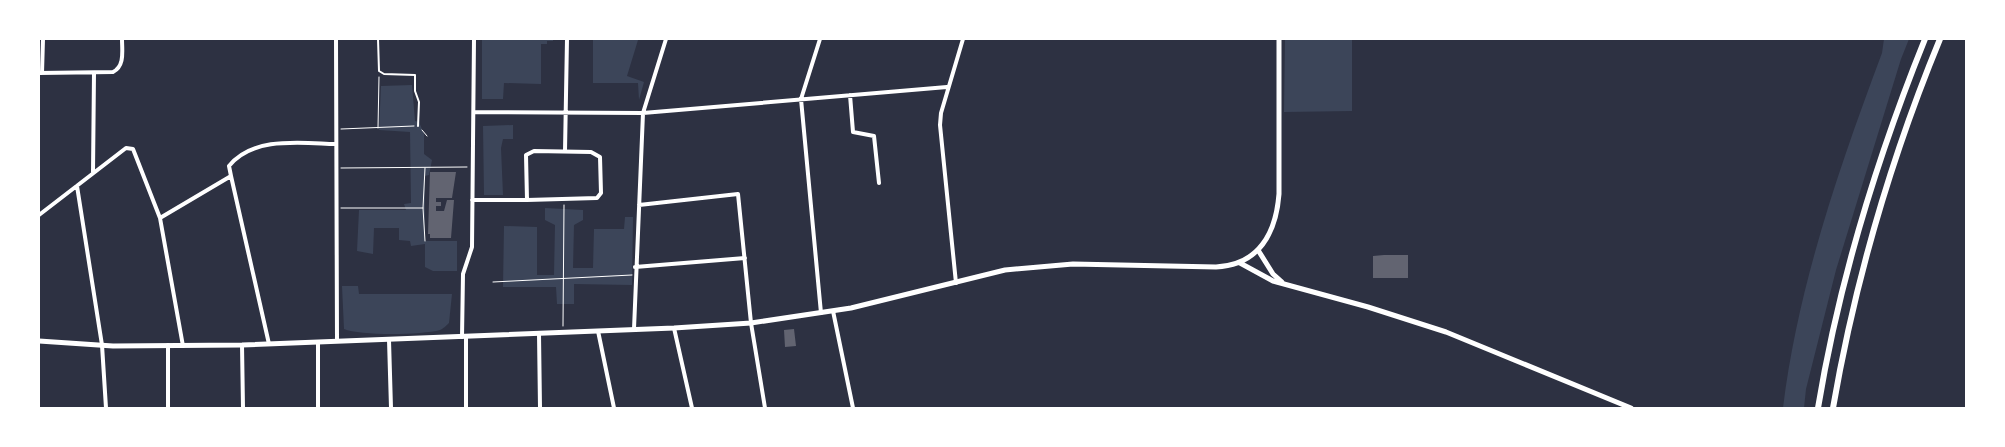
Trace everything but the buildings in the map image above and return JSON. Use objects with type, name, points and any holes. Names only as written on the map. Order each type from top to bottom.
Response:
[{"type":"highway","points":[[1818,408],[1843,287],[1864,210],[1882,153],[1925,39]]},
{"type":"highway","points":[[1833,408],[1856,292],[1877,214],[1907,123],[1940,39]]},
{"type":"street","points":[[43,39],[41,73],[113,72],[118,69],[121,62],[122,39]]},
{"type":"street","points":[[336,39],[337,341]]},
{"type":"street","points":[[466,408],[462,283],[472,247],[474,39]]},
{"type":"street","points":[[565,152],[567,39]]},
{"type":"street","points":[[634,329],[635,267],[643,113],[666,39]]},
{"type":"street","points":[[820,39],[801,99],[821,313]]},
{"type":"street","points":[[956,283],[940,138],[941,113],[963,39]]},
{"type":"street","points":[[39,341],[102,345],[242,345],[563,333],[751,323],[833,311],[1005,270],[1073,264],[1216,268],[1240,263],[1258,250],[1271,232],[1278,208],[1278,39]]},
{"type":"street","points":[[93,172],[94,73]]},
{"type":"street","points":[[474,112],[643,113],[948,88]]},
{"type":"street","points":[[850,95],[853,132],[874,136],[879,183]]},
{"type":"street","points":[[269,344],[229,166],[233,161],[263,145],[335,144]]},
{"type":"street","points":[[39,215],[93,172],[126,148],[131,148],[134,151],[160,218],[183,346]]},
{"type":"street","points":[[472,200],[527,200],[565,200],[597,198],[601,193],[600,157],[591,152],[534,151],[526,155],[527,200]]},
{"type":"street","points":[[160,218],[231,176]]},
{"type":"street","points":[[77,186],[102,345],[106,408]]},
{"type":"street","points":[[638,205],[738,194],[751,323],[765,408]]},
{"type":"street","points":[[1258,250],[1272,274],[1284,284]]},
{"type":"street","points":[[635,267],[745,258]]},
{"type":"street","points":[[1240,263],[1266,279],[1368,307],[1446,332],[1631,408]]},
{"type":"street","points":[[833,311],[853,408]]},
{"type":"street","points":[[674,328],[692,408]]},
{"type":"street","points":[[598,331],[614,408]]},
{"type":"street","points":[[539,334],[540,408]]},
{"type":"street","points":[[389,340],[391,408]]},
{"type":"street","points":[[318,342],[318,408]]},
{"type":"street","points":[[242,345],[243,408]]},
{"type":"street","points":[[168,346],[168,408]]},
{"type":"lane","points":[[378,39],[379,71],[384,74],[416,75],[415,91],[419,102],[418,126]]},
{"type":"path","points":[[378,128],[379,71]]},
{"type":"path","points":[[335,129],[418,126],[427,136]]},
{"type":"path","points":[[425,167],[423,208],[425,241]]},
{"type":"path","points":[[335,168],[473,167]]},
{"type":"path","points":[[563,333],[565,200]]},
{"type":"path","points":[[336,208],[423,208]]},
{"type":"path","points":[[493,282],[635,275]]},
{"type":"shaded area","points":[[482,39],[553,39],[553,41],[547,41],[547,44],[541,44],[541,84],[504,83],[503,99],[482,99]]},
{"type":"shaded area","points":[[1285,39],[1352,39],[1352,111],[1284,112]]},
{"type":"shaded area","points":[[1884,39],[1909,39],[1901,59],[1836,270],[1806,389],[1804,408],[1783,408],[1799,317],[1822,228],[1850,140],[1882,53]]},
{"type":"shaded area","points":[[593,40],[638,40],[627,76],[644,82],[639,100],[638,83],[593,83]]},
{"type":"shaded area","points":[[412,85],[415,121],[419,122],[424,134],[424,154],[432,160],[429,175],[425,176],[425,241],[457,241],[457,271],[433,271],[425,267],[425,244],[411,246],[410,241],[399,240],[399,228],[374,228],[373,254],[357,251],[359,210],[406,210],[404,204],[411,203],[410,132],[379,130],[381,86]]},
{"type":"shaded area","points":[[513,125],[513,139],[503,139],[501,148],[503,195],[484,195],[483,126]]},
{"type":"shaded area","points":[[545,208],[583,210],[583,220],[574,225],[573,268],[593,268],[594,229],[624,229],[625,217],[633,217],[632,285],[574,284],[574,304],[557,304],[556,287],[503,287],[504,226],[537,227],[537,275],[554,275],[555,225],[545,220]]},
{"type":"shaded area","points":[[342,286],[358,286],[359,294],[452,294],[449,323],[440,330],[406,334],[363,333],[344,329]]}]
